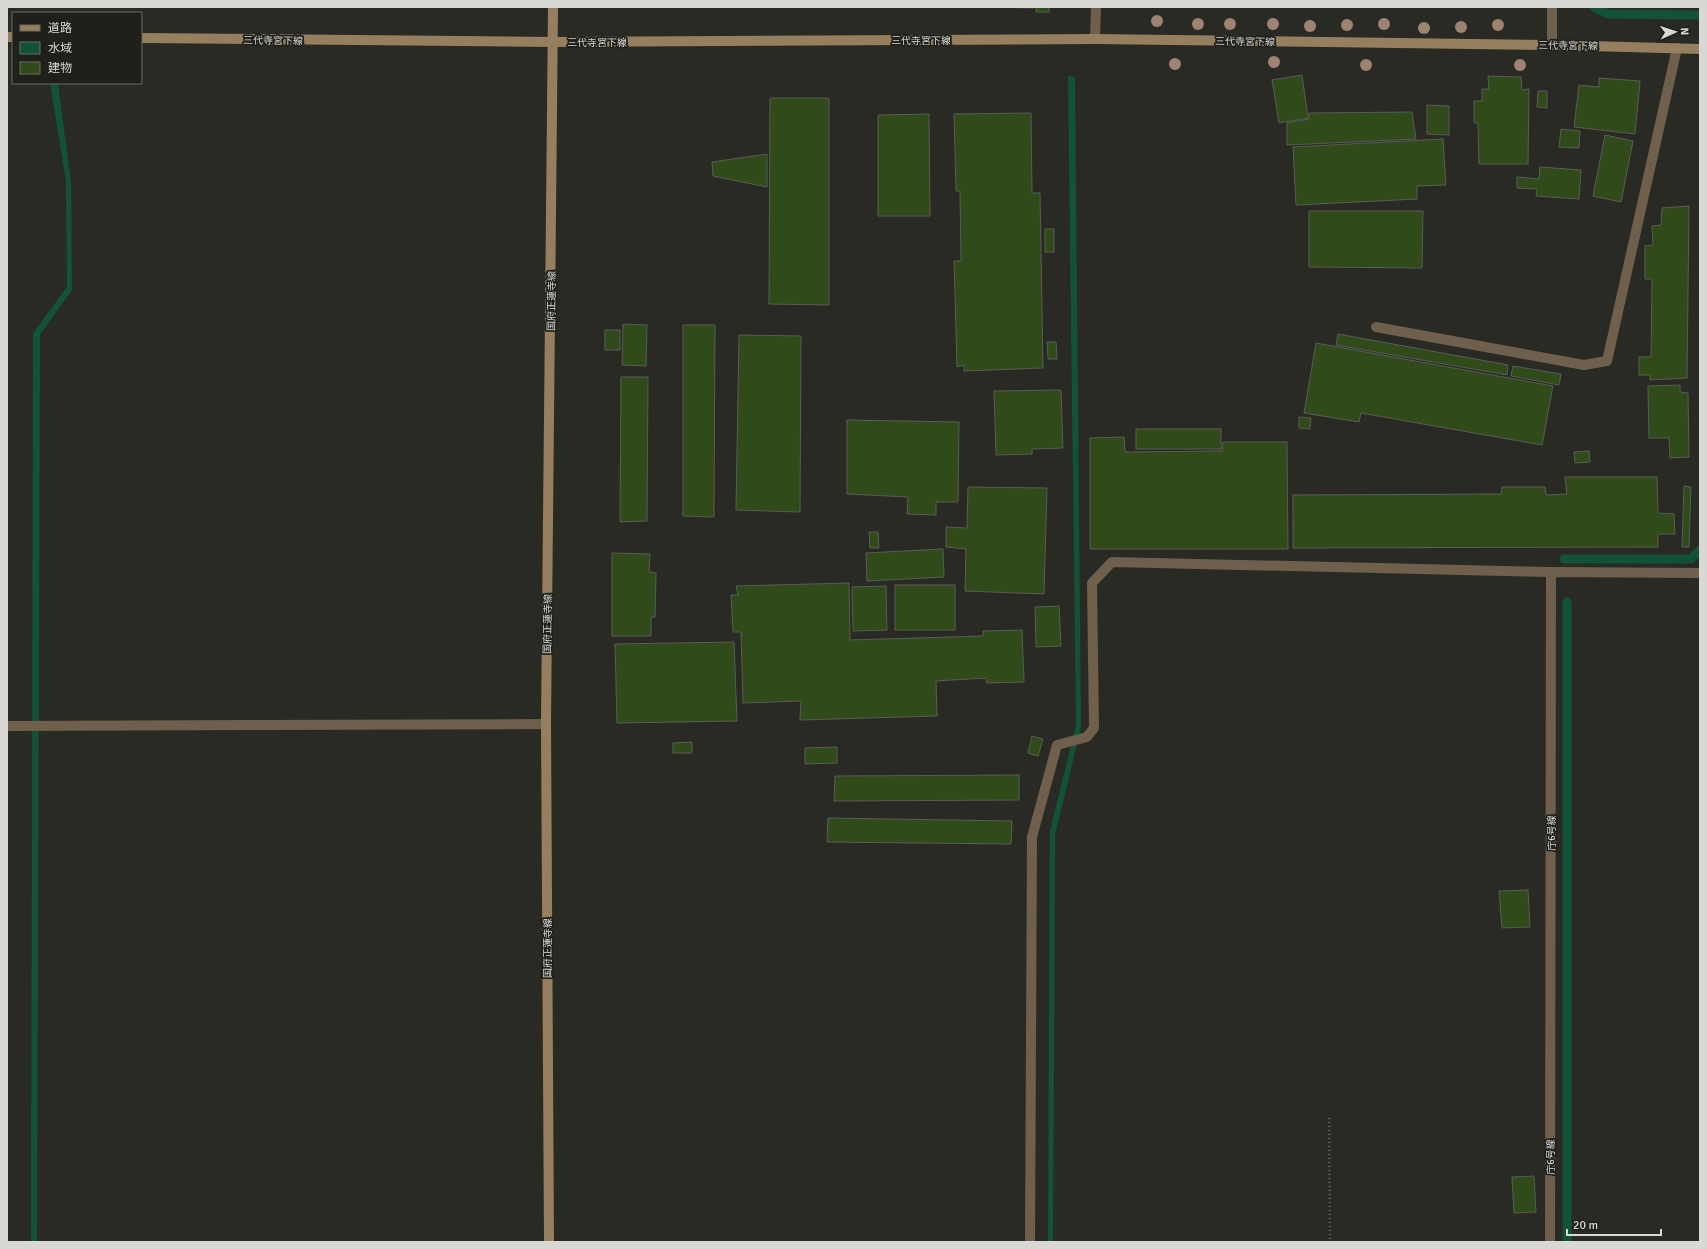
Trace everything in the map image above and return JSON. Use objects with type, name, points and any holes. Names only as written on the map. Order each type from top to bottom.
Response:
[{"type":"main road","name":"国府正蓮寺線","points":[[548,1242],[546,724],[553,7]]},
{"type":"main road","name":"三代寺宮下線","points":[[142,38],[553,42],[1095,39],[1552,45],[1700,49]]},
{"type":"street","points":[[1095,39],[1096,7]]},
{"type":"street","points":[[1552,7],[1552,45]]},
{"type":"street","points":[[1376,327],[1584,365],[1607,361],[1677,48]]},
{"type":"street","points":[[1030,1242],[1032,837],[1057,745],[1087,737],[1094,728],[1092,583],[1112,562],[1551,572],[1700,573]]},
{"type":"street","name":"庁6号線","points":[[1550,1242],[1551,572]]},
{"type":"street","points":[[7,726],[546,724]]},
{"type":"path","points":[[1329,1118],[1330,1242]]},
{"type":"water","points":[[1068,76],[1075,77],[1081,728],[1055,835],[1053,1242],[1048,1242],[1050,831],[1076,725]]},
{"type":"water","points":[[50,84],[58,84],[71,183],[72,290],[40,335],[37,1242],[31,1242],[33,333],[67,287],[66,181]]},
{"type":"building","points":[[980,7],[1034,7],[1034,8]]},
{"type":"building","points":[[1036,7],[1049,7],[1049,12],[1036,12]]},
{"type":"building","points":[[1302,75],[1308,118],[1279,123],[1272,80]]},
{"type":"building","points":[[1488,76],[1521,77],[1522,90],[1529,89],[1528,164],[1479,164],[1478,123],[1474,123],[1474,101],[1482,101],[1482,89],[1489,89]]},
{"type":"building","points":[[1599,78],[1640,81],[1635,134],[1574,127],[1579,85],[1599,87]]},
{"type":"building","points":[[1538,91],[1547,91],[1547,108],[1537,107]]},
{"type":"building","points":[[770,98],[829,98],[829,305],[769,304]]},
{"type":"building","points":[[1427,105],[1449,106],[1449,135],[1427,134]]},
{"type":"building","points":[[1412,112],[1416,139],[1287,145],[1287,123],[1309,119],[1309,113]]},
{"type":"building","points":[[1031,113],[1032,193],[1040,193],[1043,368],[964,371],[964,365],[957,367],[954,261],[961,261],[960,191],[956,191],[954,114]]},
{"type":"building","points":[[929,114],[930,216],[878,216],[878,115]]},
{"type":"building","points":[[1561,129],[1580,131],[1579,148],[1559,147]]},
{"type":"building","points":[[1605,135],[1633,141],[1621,202],[1593,196]]},
{"type":"building","points":[[1443,139],[1446,185],[1417,186],[1417,199],[1296,205],[1293,147]]},
{"type":"building","points":[[767,154],[767,187],[713,176],[712,162]]},
{"type":"building","points":[[1540,167],[1581,170],[1579,199],[1536,196],[1537,189],[1517,188],[1517,177],[1539,179]]},
{"type":"building","points":[[1689,206],[1687,378],[1650,380],[1650,375],[1639,375],[1639,357],[1651,357],[1652,279],[1645,279],[1645,246],[1653,245],[1652,226],[1661,225],[1662,208]]},
{"type":"building","points":[[1309,211],[1423,211],[1422,268],[1309,267]]},
{"type":"building","points":[[1045,229],[1054,229],[1054,252],[1045,252]]},
{"type":"building","points":[[623,324],[647,325],[646,366],[622,365]]},
{"type":"building","points":[[683,325],[715,325],[714,517],[683,516]]},
{"type":"building","points":[[605,330],[620,330],[620,350],[605,350]]},
{"type":"building","points":[[1338,334],[1508,365],[1507,375],[1336,345]]},
{"type":"building","points":[[739,335],[801,336],[800,512],[736,510]]},
{"type":"building","points":[[1047,342],[1056,342],[1057,359],[1048,359]]},
{"type":"building","points":[[1316,343],[1553,386],[1542,445],[1361,413],[1359,422],[1304,413]]},
{"type":"building","points":[[1513,366],[1561,374],[1559,385],[1511,376]]},
{"type":"building","points":[[621,377],[648,377],[647,521],[620,522]]},
{"type":"building","points":[[1680,385],[1680,392],[1688,393],[1689,457],[1670,458],[1669,438],[1649,438],[1648,386]]},
{"type":"building","points":[[1061,390],[1063,448],[1032,449],[1032,454],[996,455],[994,391]]},
{"type":"building","points":[[1299,417],[1311,418],[1310,429],[1299,428]]},
{"type":"building","points":[[847,420],[959,422],[958,502],[936,502],[936,515],[907,514],[908,497],[847,494]]},
{"type":"building","points":[[1136,429],[1221,429],[1221,449],[1136,449]]},
{"type":"building","points":[[1124,437],[1125,452],[1222,451],[1223,442],[1287,442],[1288,549],[1090,549],[1090,438]]},
{"type":"building","points":[[1589,451],[1590,462],[1575,463],[1574,452]]},
{"type":"building","points":[[1565,477],[1657,477],[1658,513],[1674,514],[1675,534],[1658,534],[1658,547],[1293,548],[1293,495],[1501,494],[1502,487],[1545,487],[1546,495],[1567,494]]},
{"type":"building","points":[[1684,486],[1691,487],[1689,547],[1682,547]]},
{"type":"building","points":[[968,487],[1047,488],[1044,594],[965,591],[966,549],[946,547],[946,527],[967,528]]},
{"type":"building","points":[[869,532],[878,532],[879,548],[870,548]]},
{"type":"building","points":[[943,549],[944,577],[867,581],[866,553]]},
{"type":"building","points":[[612,553],[650,554],[649,572],[656,573],[655,617],[651,617],[651,636],[612,636]]},
{"type":"building","points":[[849,583],[850,640],[983,636],[983,631],[1022,630],[1024,682],[987,683],[986,678],[936,681],[937,716],[800,720],[801,701],[743,703],[741,632],[733,632],[731,595],[738,595],[736,586]]},
{"type":"building","points":[[895,585],[955,585],[955,630],[895,630]]},
{"type":"building","points":[[886,586],[887,630],[853,631],[852,587]]},
{"type":"building","points":[[1059,606],[1061,646],[1036,647],[1035,607]]},
{"type":"building","points":[[734,642],[737,721],[617,723],[615,644]]},
{"type":"building","points":[[1032,736],[1043,739],[1038,756],[1028,753]]},
{"type":"building","points":[[692,742],[692,753],[673,753],[673,743]]},
{"type":"building","points":[[837,747],[837,763],[805,764],[805,748]]},
{"type":"building","points":[[1019,775],[1019,800],[834,801],[835,776]]},
{"type":"building","points":[[828,818],[1012,821],[1011,844],[827,842]]},
{"type":"building","points":[[1528,890],[1530,927],[1502,928],[1499,891]]},
{"type":"building","points":[[1534,1176],[1536,1212],[1514,1213],[1512,1177]]},
{"type":"waterway","points":[[1594,7],[1608,14],[1700,15]]},
{"type":"waterway","points":[[1564,559],[1691,559],[1700,550]]},
{"type":"waterway","points":[[1567,602],[1567,1242]]}]
